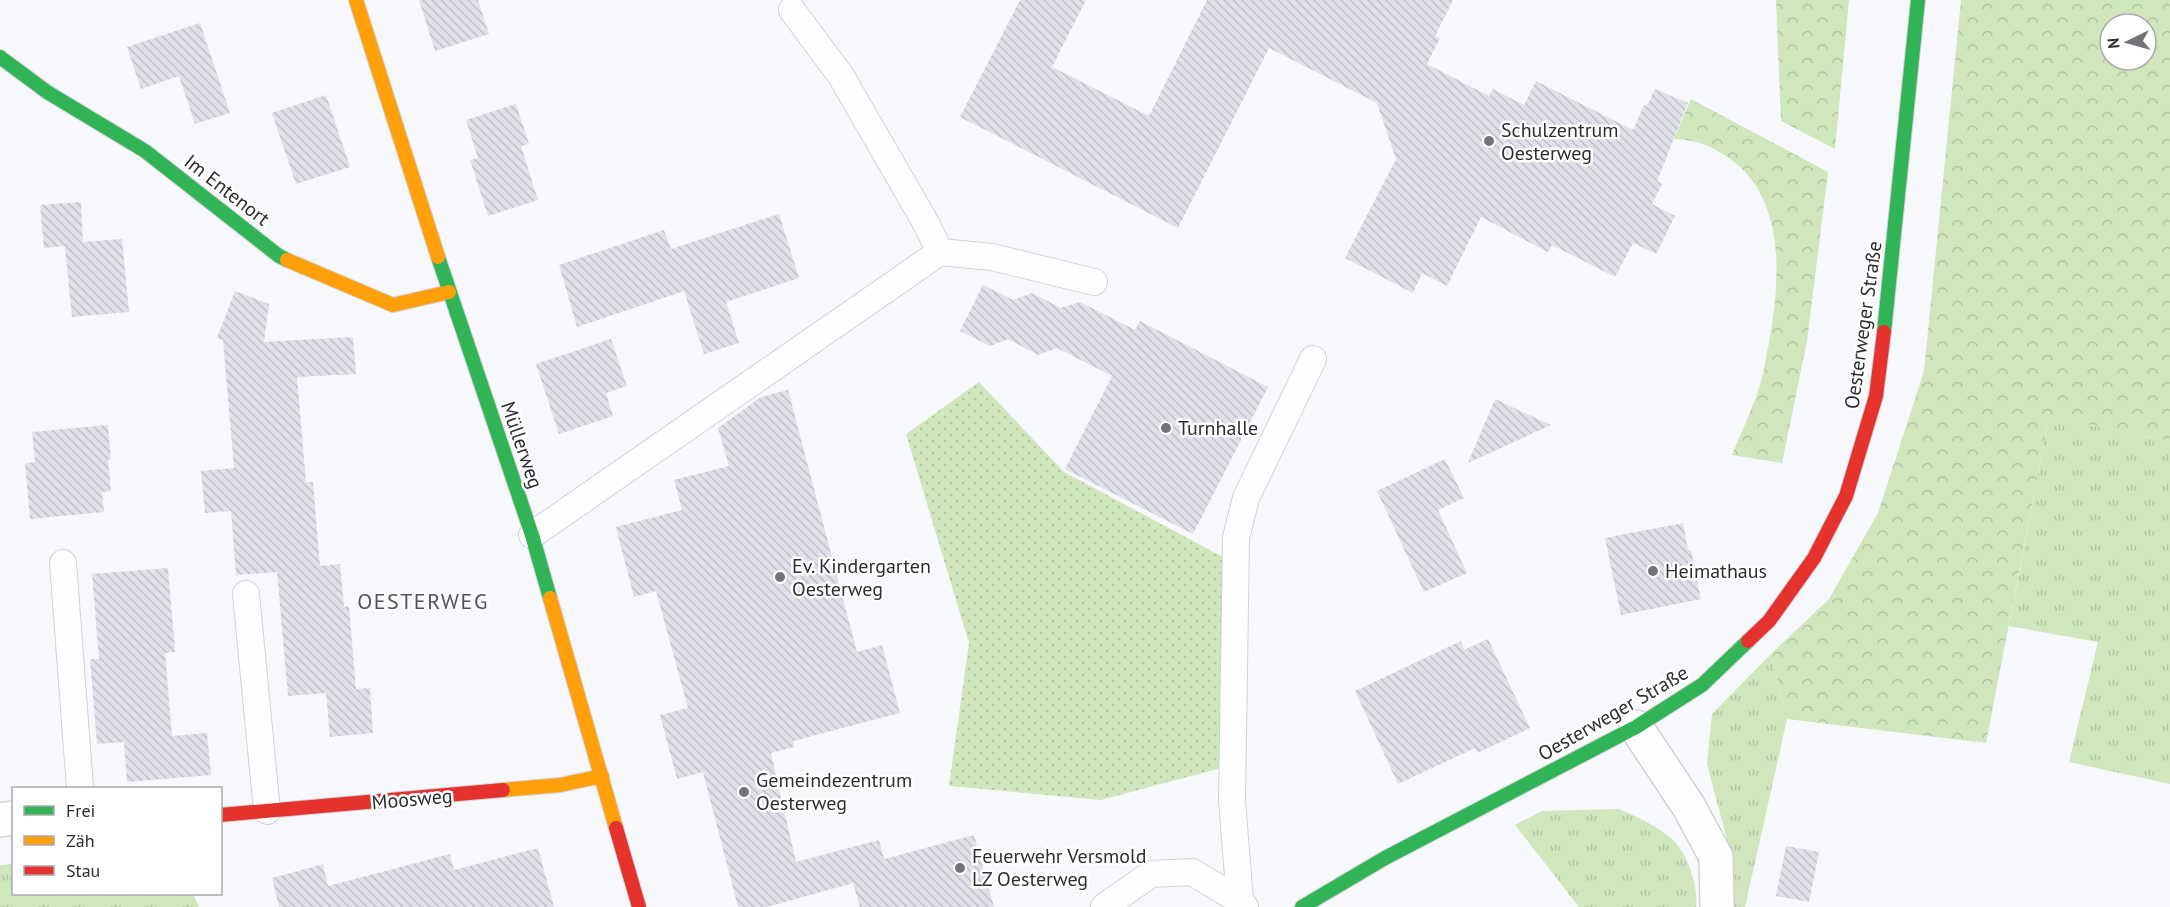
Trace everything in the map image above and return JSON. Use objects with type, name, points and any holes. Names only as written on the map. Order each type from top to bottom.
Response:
[{"type":"street","name":"Müllerweg","points":[[356,0],[448,292],[532,536],[639,907]]},
{"type":"street","name":"Oesterweger Straße","points":[[1302,907],[1385,858],[1636,727],[1702,685],[1769,621],[1814,558],[1846,496],[1876,396],[1890,289],[1918,0]]},
{"type":"street","name":"Im Entenort","points":[[0,57],[47,92],[146,152],[279,256],[393,305],[448,292]]},
{"type":"street","points":[[1636,727],[1689,807],[1716,857],[1717,907]]},
{"type":"street","name":"Moosweg","points":[[222,815],[560,785],[602,776]]},
{"type":"lane","points":[[792,10],[841,76],[927,225],[940,252]]},
{"type":"lane","points":[[532,536],[940,252],[992,257],[1094,282]]},
{"type":"lane","points":[[1243,904],[1232,801],[1236,538],[1245,498],[1313,359]]},
{"type":"lane","points":[[63,563],[80,787]]},
{"type":"lane","points":[[246,594],[267,811]]},
{"type":"lane","points":[[1104,907],[1150,874],[1191,872],[1243,904]]},
{"type":"green space","points":[[1776,0],[1849,0],[1835,149],[1781,121]]},
{"type":"green space","points":[[1961,0],[2170,0],[2170,441],[2049,417],[1986,743],[1787,719],[1771,654],[1829,599],[1878,513],[1924,371]]},
{"type":"green space","points":[[1691,99],[1828,172],[1807,341],[1782,463],[1732,455],[1759,388],[1773,319],[1776,268],[1775,242],[1770,218],[1761,195],[1748,175],[1729,158],[1703,144],[1674,139]]},
{"type":"green space","points":[[979,382],[1064,472],[1223,557],[1221,768],[1101,800],[949,786],[969,643],[906,434]]},
{"type":"green space","points":[[2049,417],[2170,441],[2170,784],[2069,762],[2098,642],[2009,626]]},
{"type":"green space","points":[[1771,654],[1787,719],[1745,907],[1735,907],[1730,851],[1707,764],[1712,714]]},
{"type":"green space","points":[[1619,809],[1653,825],[1677,845],[1691,870],[1696,890],[1696,907],[1579,907],[1515,825],[1542,811]]},
{"type":"green space","points":[[12,864],[12,895],[193,895],[199,907],[0,907],[0,865]]},
{"type":"building","points":[[419,0],[478,0],[489,34],[435,51]]},
{"type":"building","points":[[1020,0],[1086,0],[1052,67],[1149,116],[1207,0],[1453,0],[1435,36],[1440,38],[1427,64],[1489,96],[1493,89],[1524,105],[1536,81],[1633,130],[1644,105],[1647,106],[1655,89],[1688,103],[1657,181],[1662,184],[1652,204],[1675,216],[1656,254],[1633,243],[1615,277],[1552,245],[1548,252],[1481,217],[1447,286],[1422,273],[1413,293],[1345,258],[1396,159],[1377,103],[1269,48],[1178,228],[960,117]]},
{"type":"building","points":[[200,23],[230,113],[195,124],[179,76],[141,89],[127,47]]},
{"type":"building","points":[[326,95],[350,167],[296,184],[272,113]]},
{"type":"building","points":[[516,104],[529,144],[521,146],[538,200],[488,216],[470,160],[478,158],[466,120]]},
{"type":"building","points":[[81,202],[83,242],[122,239],[129,312],[72,317],[65,246],[44,248],[40,205]]},
{"type":"building","points":[[779,214],[799,278],[726,302],[739,343],[704,354],[684,291],[577,327],[559,265],[664,230],[671,249]]},
{"type":"building","name":"Turnhalle","points":[[983,285],[1013,300],[1032,293],[1061,308],[1080,302],[1135,330],[1140,321],[1268,387],[1193,534],[1065,469],[1112,376],[1057,348],[1038,355],[1008,339],[990,346],[960,331]]},
{"type":"building","points":[[235,291],[269,304],[264,342],[353,337],[356,374],[297,377],[306,482],[313,482],[320,566],[340,564],[344,607],[349,606],[356,689],[370,688],[373,733],[330,737],[326,693],[288,696],[277,572],[236,575],[231,511],[205,513],[201,471],[234,468],[223,340],[217,338]]},
{"type":"building","points":[[611,339],[627,386],[606,393],[613,416],[559,434],[536,364]]},
{"type":"building","points":[[788,390],[857,652],[882,645],[900,713],[793,741],[794,747],[771,753],[796,862],[879,840],[884,859],[974,835],[994,907],[860,907],[853,883],[767,907],[738,907],[703,772],[677,779],[660,715],[688,708],[656,591],[634,597],[616,527],[682,510],[674,480],[729,466],[718,428],[761,397]]},
{"type":"building","points":[[1495,399],[1551,425],[1468,463]]},
{"type":"building","points":[[108,425],[111,491],[102,492],[104,512],[30,519],[25,463],[35,462],[32,432]]},
{"type":"building","points":[[1445,459],[1464,498],[1438,510],[1467,573],[1424,592],[1377,491]]},
{"type":"building","name":"Heimathaus","points":[[1683,523],[1701,599],[1621,615],[1605,538]]},
{"type":"building","points":[[168,568],[175,652],[165,653],[172,736],[207,733],[211,775],[127,782],[124,742],[97,744],[90,659],[99,659],[92,574]]},
{"type":"building","points":[[1488,639],[1530,728],[1477,753],[1475,748],[1398,784],[1355,691],[1461,641],[1464,650]]},
{"type":"building","points":[[1786,846],[1819,852],[1809,902],[1776,896]]},
{"type":"building","points":[[538,848],[554,907],[279,907],[272,878],[323,864],[328,886],[450,854],[454,870]]},
{"type":"traffic: fast","points":[[1884,332],[1918,0]]},
{"type":"traffic: fast","points":[[0,57],[47,92],[145,151],[287,260]]},
{"type":"traffic: fast","points":[[438,257],[532,535],[550,598]]},
{"type":"traffic: fast","points":[[1302,907],[1385,858],[1636,727],[1702,685],[1748,641]]},
{"type":"traffic: slow","points":[[356,0],[438,257]]},
{"type":"traffic: slow","points":[[287,260],[393,305],[449,292]]},
{"type":"traffic: slow","points":[[550,598],[616,828]]},
{"type":"traffic: slow","points":[[503,790],[560,785],[602,776]]},
{"type":"traffic: jam","points":[[1748,641],[1769,621],[1814,558],[1846,496],[1876,396],[1884,332]]},
{"type":"traffic: jam","points":[[222,815],[503,790]]},
{"type":"traffic: jam","points":[[616,828],[639,907]]},
{"type":"place","name":"Schulzentrum Oesterweg","points":[[1489,141]]},
{"type":"place","name":"Turnhalle","points":[[1166,428]]},
{"type":"place","name":"Heimathaus","points":[[1653,571]]},
{"type":"place","name":"Ev. Kindergarten Oesterweg","points":[[780,577]]},
{"type":"place","name":"Gemeindezentrum Oesterweg","points":[[744,792]]},
{"type":"place","name":"Feuerwehr Versmold LZ Oesterweg","points":[[960,868]]},
{"type":"district","name":"OESTERWEG","points":[[423,601]]}]
